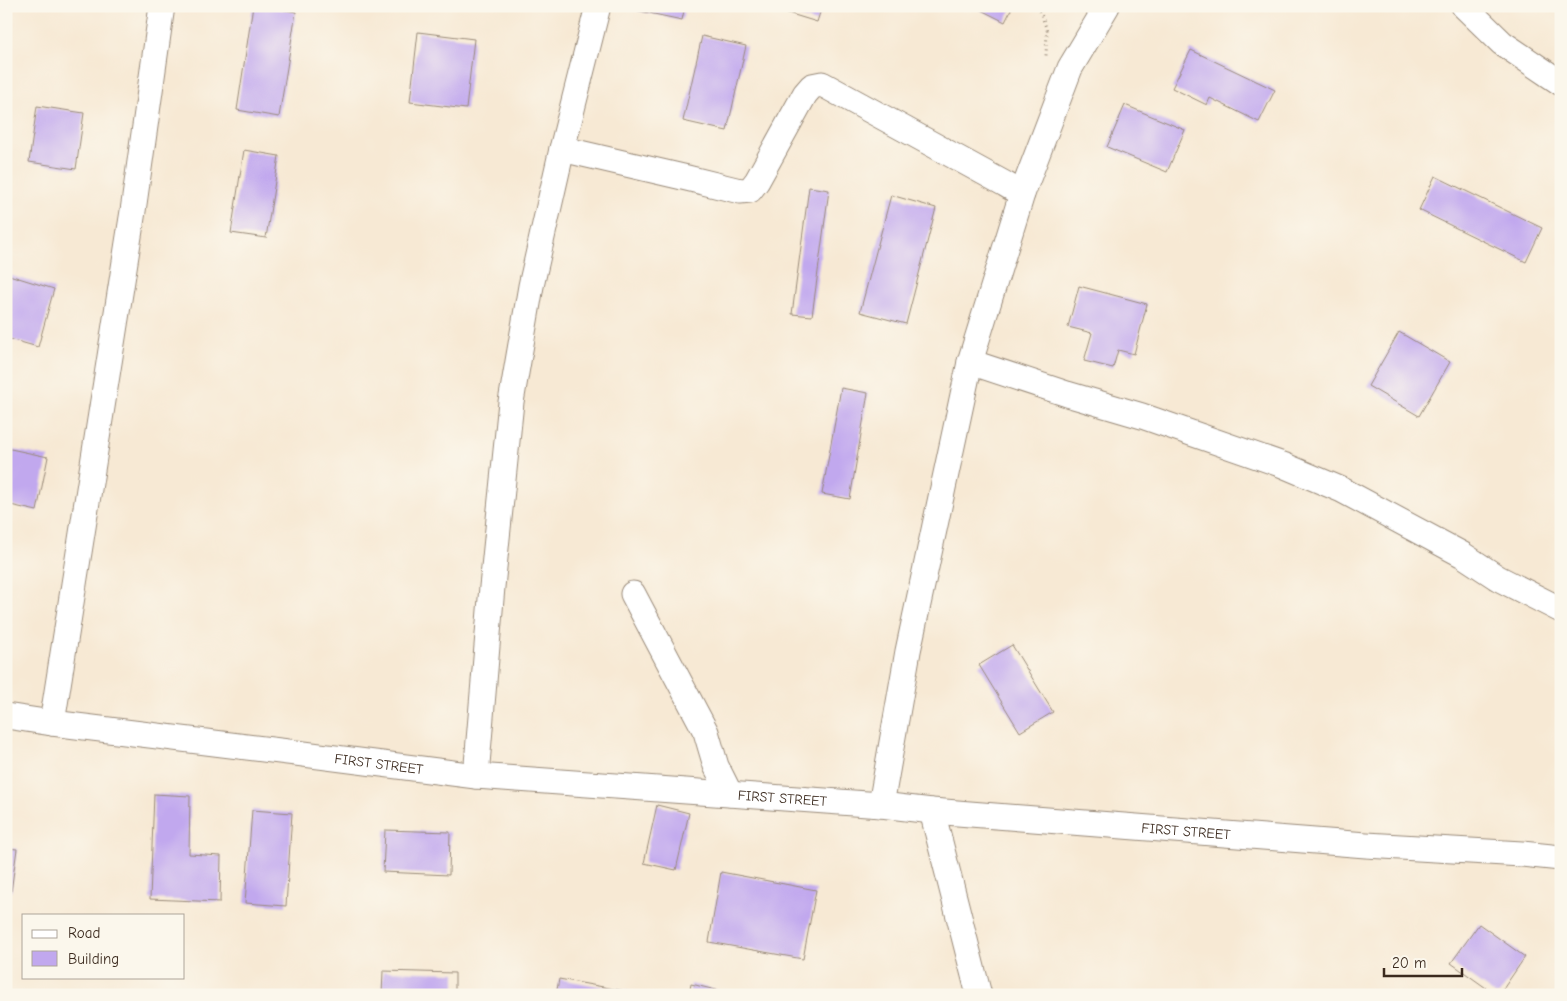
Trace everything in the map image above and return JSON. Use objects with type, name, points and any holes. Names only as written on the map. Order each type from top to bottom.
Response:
[{"type":"street","points":[[52,723],[133,211],[162,6]]},
{"type":"street","points":[[476,776],[492,586],[511,402],[531,286],[562,149],[598,6]]},
{"type":"street","points":[[881,805],[908,651],[970,362],[1022,194],[1070,68],[1107,6]]},
{"type":"street","points":[[1464,6],[1502,43],[1561,83]]},
{"type":"street","points":[[562,149],[740,191],[750,190],[757,181],[805,94],[812,86],[822,84],[1022,194]]},
{"type":"street","points":[[970,362],[1142,416],[1284,465],[1342,490],[1462,554],[1498,578],[1561,610]]},
{"type":"street","points":[[634,594],[706,732],[716,766],[730,794]]},
{"type":"street","name":"FIRST STREET","points":[[6,716],[476,776],[881,805],[932,811],[1366,845],[1561,858]]},
{"type":"street","points":[[932,811],[979,995]]},
{"type":"building","points":[[253,6],[264,6],[296,12],[279,117],[237,110]]},
{"type":"building","points":[[635,6],[685,6],[682,20],[635,10]]},
{"type":"building","points":[[765,6],[822,6],[817,22]]},
{"type":"building","points":[[973,6],[1013,6],[1005,22]]},
{"type":"building","points":[[418,32],[474,39],[466,109],[410,102]]},
{"type":"building","points":[[702,36],[746,46],[727,131],[683,121]]},
{"type":"building","points":[[1191,50],[1275,90],[1259,122],[1210,98],[1207,105],[1172,88]]},
{"type":"building","points":[[1125,105],[1185,130],[1167,172],[1107,147]]},
{"type":"building","points":[[37,106],[84,113],[76,169],[29,162]]},
{"type":"building","points":[[244,150],[279,156],[266,238],[231,233]]},
{"type":"building","points":[[1435,176],[1542,228],[1526,262],[1419,210]]},
{"type":"building","points":[[809,187],[829,190],[812,316],[792,314]]},
{"type":"building","points":[[891,195],[936,208],[906,324],[860,312]]},
{"type":"building","points":[[9,275],[54,289],[38,347],[6,338],[6,285]]},
{"type":"building","points":[[1079,286],[1147,304],[1134,354],[1118,350],[1113,368],[1084,361],[1092,333],[1068,327]]},
{"type":"building","points":[[1399,332],[1450,362],[1419,416],[1368,386]]},
{"type":"building","points":[[841,388],[868,393],[850,499],[822,494]]},
{"type":"building","points":[[6,448],[48,457],[37,511],[6,504]]},
{"type":"building","points":[[1012,645],[1053,712],[1020,732],[979,665]]},
{"type":"building","points":[[154,794],[190,796],[189,854],[221,856],[220,902],[150,899]]},
{"type":"building","points":[[657,805],[689,813],[676,870],[644,863]]},
{"type":"building","points":[[252,810],[292,813],[286,906],[245,903]]},
{"type":"building","points":[[385,830],[450,832],[449,875],[383,872]]},
{"type":"building","points":[[6,848],[17,849],[11,892],[6,891]]},
{"type":"building","points":[[721,872],[816,890],[803,959],[709,942]]},
{"type":"building","points":[[1479,924],[1525,957],[1499,995],[1496,995],[1451,963]]},
{"type":"building","points":[[383,971],[455,973],[455,995],[382,995]]},
{"type":"building","points":[[559,979],[631,992],[631,995],[556,995]]},
{"type":"building","points":[[691,984],[733,994],[733,995],[689,995]]}]
